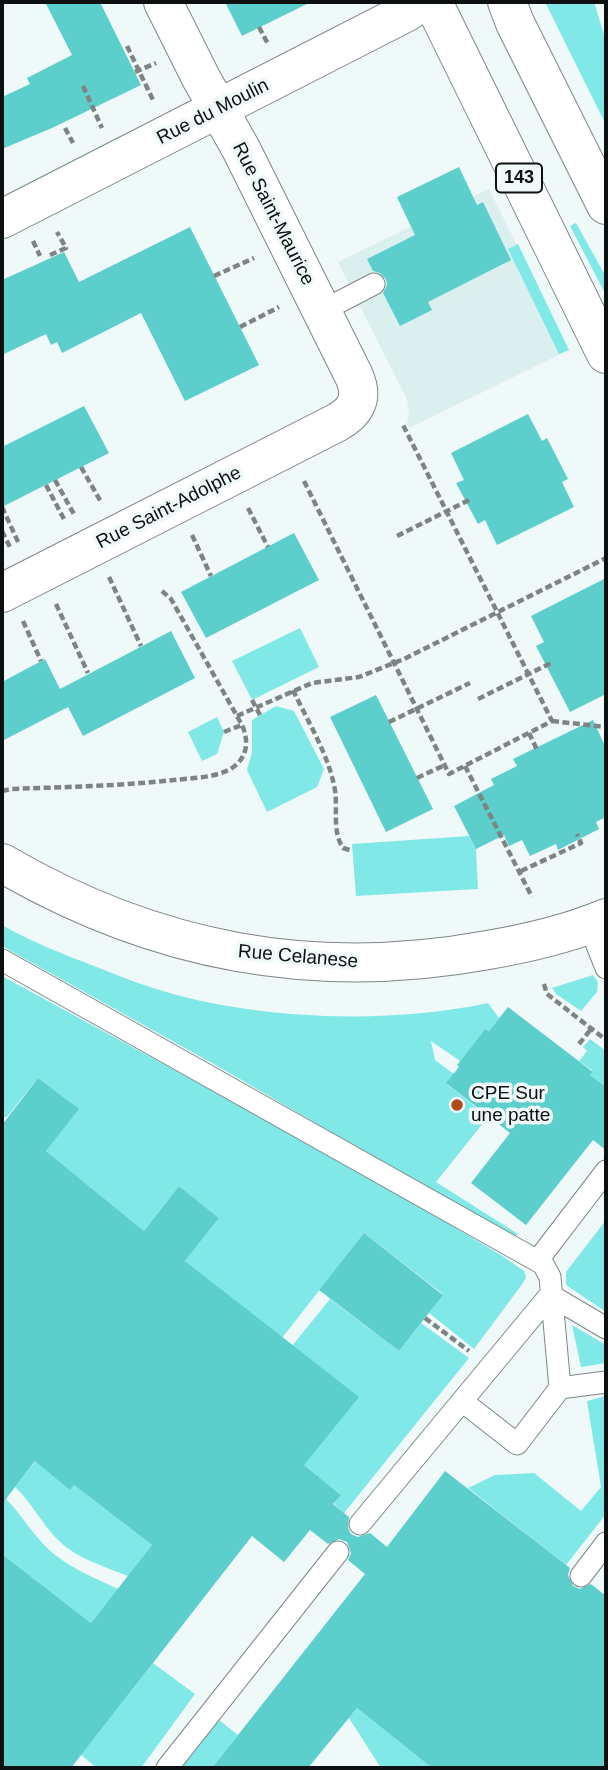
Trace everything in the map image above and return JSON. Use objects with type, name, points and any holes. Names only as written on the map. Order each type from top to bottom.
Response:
[{"type":"street","name":"Rue Saint-Maurice","points":[[163,2],[358,385],[358,401],[354,410],[336,423]]},
{"type":"street","name":"Rue du Moulin","points":[[17,229],[218,109],[422,2]]},
{"type":"street","name":"143","points":[[433,2],[606,354]]},
{"type":"street","points":[[507,2],[606,205]]},
{"type":"street","name":"Rue Saint-Adolphe","points":[[12,607],[336,423]]},
{"type":"street","name":"Rue Celanese","points":[[2,863],[81,905],[143,929],[211,947],[282,959],[362,963],[442,958],[516,945],[598,922]]},
{"type":"lane","points":[[322,311],[374,284]]},
{"type":"lane","points":[[598,922],[606,968]]},
{"type":"lane","points":[[2,960],[287,1118],[510,1247],[538,1260],[548,1270],[560,1388],[517,1444],[462,1401]]},
{"type":"lane","points":[[538,1260],[606,1171]]},
{"type":"lane","points":[[550,1295],[606,1328]]},
{"type":"lane","points":[[360,1524],[550,1295]]},
{"type":"lane","points":[[560,1388],[606,1382]]},
{"type":"lane","points":[[580,1576],[606,1543]]},
{"type":"lane","points":[[167,1768],[338,1552]]},
{"type":"path","points":[[259,27],[268,44]]},
{"type":"path","points":[[127,46],[137,72],[154,102]]},
{"type":"path","points":[[137,72],[157,63]]},
{"type":"path","points":[[83,86],[102,128]]},
{"type":"path","points":[[65,128],[73,143]]},
{"type":"path","points":[[50,255],[66,248],[55,228]]},
{"type":"path","points":[[17,229],[40,256]]},
{"type":"path","points":[[214,276],[254,258]]},
{"type":"path","points":[[240,327],[279,307]]},
{"type":"path","points":[[402,423],[552,721]]},
{"type":"path","points":[[81,467],[102,504]]},
{"type":"path","points":[[303,478],[449,774],[552,721],[606,727]]},
{"type":"path","points":[[55,480],[76,517]]},
{"type":"path","points":[[46,485],[65,523]]},
{"type":"path","points":[[397,536],[471,499]]},
{"type":"path","points":[[2,507],[20,546]]},
{"type":"path","points":[[247,507],[268,547]]},
{"type":"path","points":[[2,531],[11,550]]},
{"type":"path","points":[[191,534],[211,576]]},
{"type":"path","points":[[237,716],[312,683],[359,677],[394,663],[606,558]]},
{"type":"path","points":[[109,576],[141,646]]},
{"type":"path","points":[[2,791],[130,785],[222,773],[237,764],[243,756],[247,739],[242,725],[171,599],[162,591]]},
{"type":"path","points":[[56,603],[88,673]]},
{"type":"path","points":[[12,607],[41,661]]},
{"type":"path","points":[[478,699],[551,663]]},
{"type":"path","points":[[389,722],[470,683]]},
{"type":"path","points":[[293,690],[329,766],[335,788],[338,841],[343,848],[353,851]]},
{"type":"path","points":[[251,700],[260,715]]},
{"type":"path","points":[[224,732],[242,725]]},
{"type":"path","points":[[529,733],[538,752]]},
{"type":"path","points":[[417,778],[445,765]]},
{"type":"path","points":[[465,766],[532,897]]},
{"type":"path","points":[[521,872],[581,843],[577,834]]},
{"type":"path","points":[[544,984],[547,994],[606,1040]]},
{"type":"path","points":[[579,1044],[592,1028]]},
{"type":"path","points":[[425,1318],[490,1367]]},
{"type":"shaded area","points":[[545,2],[594,2],[606,41],[606,125]]},
{"type":"shaded area","points":[[489,189],[569,350],[409,428],[407,399],[338,262]]},
{"type":"shaded area","points":[[576,223],[606,277],[606,295],[570,226]]},
{"type":"shaded area","points":[[518,244],[569,350],[559,354],[508,249]]},
{"type":"shaded area","points":[[300,628],[319,667],[252,700],[232,661]]},
{"type":"shaded area","points":[[276,706],[294,711],[324,769],[317,787],[267,812],[247,770],[252,752],[252,720]]},
{"type":"shaded area","points":[[217,717],[224,732],[217,754],[202,761],[188,732]]},
{"type":"shaded area","points":[[469,836],[476,849],[478,889],[356,896],[352,844]]},
{"type":"shaded area","points":[[2,925],[48,947],[136,982],[231,1007],[318,1016],[362,1016],[448,1010],[488,1003],[499,1018],[489,1031],[485,1029],[460,1061],[431,1041],[435,1060],[455,1075],[447,1084],[488,1117],[436,1182],[518,1234],[514,1238],[226,1071],[2,946]]},
{"type":"shaded area","points":[[593,975],[598,982],[597,992],[581,1011],[556,994],[552,988]]},
{"type":"shaded area","points":[[2,976],[376,1180],[524,1271],[526,1277],[523,1283],[474,1349],[429,1313],[443,1294],[364,1233],[282,1338],[185,1261],[219,1218],[179,1186],[144,1231],[46,1151],[78,1109],[38,1078],[6,1118],[2,1115]]},
{"type":"shaded area","points":[[590,1039],[606,1051],[606,1087],[590,1075],[593,1071],[579,1061],[587,1051],[583,1047]]},
{"type":"shaded area","points":[[606,1220],[606,1312],[566,1285],[566,1272]]},
{"type":"shaded area","points":[[330,1299],[399,1351],[421,1323],[469,1358],[344,1513],[334,1504],[340,1494],[304,1465],[292,1346]]},
{"type":"shaded area","points":[[572,1325],[606,1345],[606,1363],[581,1367]]},
{"type":"shaded area","points":[[606,1396],[606,1514],[566,1565],[468,1488],[495,1475],[534,1473],[581,1511],[601,1487],[587,1401]]},
{"type":"shaded area","points":[[38,1458],[70,1490],[74,1485],[152,1545],[128,1576],[90,1561],[64,1545],[15,1487]]},
{"type":"shaded area","points":[[2,1495],[55,1555],[118,1589],[91,1623],[2,1554]]},
{"type":"shaded area","points":[[153,1663],[195,1694],[141,1768],[97,1768],[81,1755]]},
{"type":"shaded area","points":[[357,1708],[432,1768],[381,1768],[349,1718]]},
{"type":"shaded area","points":[[219,1720],[238,1735],[212,1768],[181,1768]]},
{"type":"building","points":[[45,2],[100,2],[141,85],[2,149],[2,97],[30,84],[27,78],[72,55]]},
{"type":"building","points":[[225,2],[311,2],[242,36]]},
{"type":"building","points":[[459,167],[477,205],[483,202],[511,260],[428,302],[432,310],[400,326],[383,293],[387,285],[386,279],[373,271],[367,259],[415,235],[397,197]]},
{"type":"building","points":[[190,227],[259,365],[185,401],[141,313],[62,353],[57,342],[51,345],[46,334],[2,355],[2,280],[64,252],[79,282]]},
{"type":"building","points":[[84,406],[109,453],[2,507],[2,447]]},
{"type":"building","points":[[528,414],[542,441],[547,438],[568,479],[562,482],[574,507],[497,545],[485,520],[478,524],[456,483],[464,480],[451,453]]},
{"type":"building","points":[[294,533],[319,580],[206,638],[181,592]]},
{"type":"building","points":[[606,578],[606,694],[570,712],[536,646],[544,642],[531,616]]},
{"type":"building","points":[[171,631],[195,678],[83,736],[68,707],[2,741],[2,682],[45,659],[60,689]]},
{"type":"building","points":[[376,695],[433,809],[386,832],[330,717]]},
{"type":"building","points":[[593,720],[606,748],[606,817],[596,822],[599,829],[558,850],[556,844],[530,856],[522,840],[509,846],[504,835],[476,849],[454,806],[494,785],[491,779],[517,766],[513,759]]},
{"type":"building","points":[[508,1007],[593,1072],[590,1075],[606,1087],[606,1150],[593,1140],[526,1225],[471,1183],[510,1133],[446,1083],[485,1029],[489,1031]]},
{"type":"building","points":[[38,1078],[79,1109],[46,1151],[144,1231],[179,1186],[219,1218],[185,1261],[359,1397],[304,1465],[341,1495],[333,1504],[349,1517],[348,1528],[351,1534],[358,1537],[370,1533],[387,1547],[445,1471],[570,1568],[568,1575],[573,1586],[580,1589],[591,1584],[606,1596],[606,1768],[432,1768],[357,1708],[308,1768],[212,1768],[365,1574],[348,1560],[351,1553],[347,1542],[339,1539],[328,1544],[310,1530],[284,1562],[252,1536],[71,1768],[2,1768],[2,1554],[91,1623],[152,1545],[74,1485],[70,1490],[35,1461],[2,1504],[2,1125]]},
{"type":"building","points":[[364,1233],[443,1295],[399,1351],[319,1290]]},
{"type":"place","name":"CPE Sur une patte","points":[[457,1105]]}]
